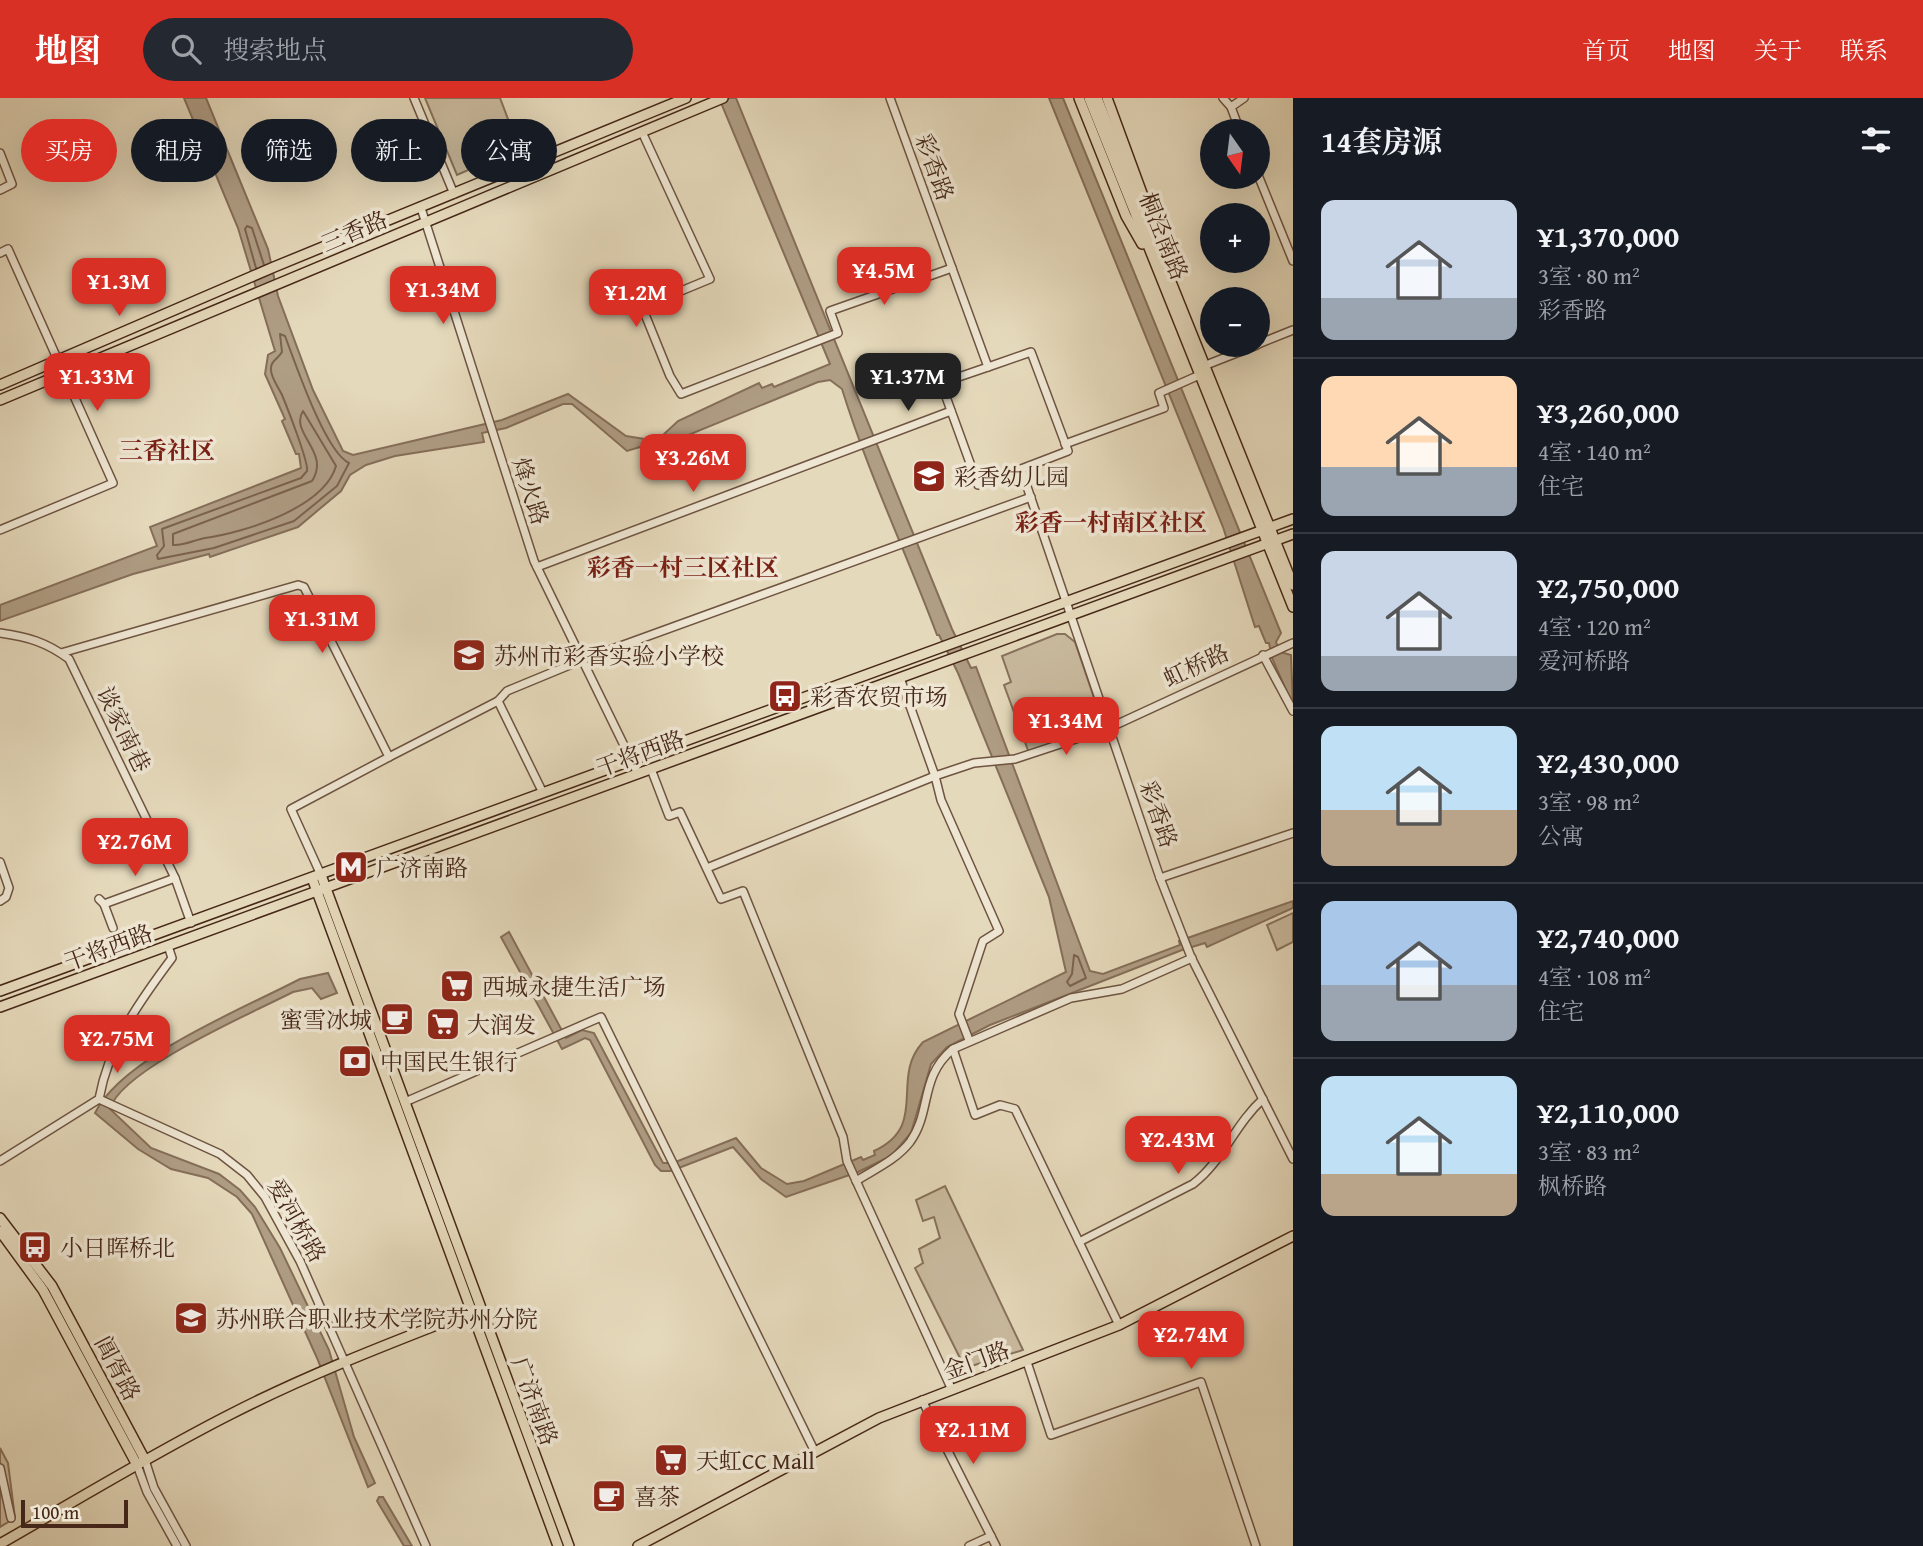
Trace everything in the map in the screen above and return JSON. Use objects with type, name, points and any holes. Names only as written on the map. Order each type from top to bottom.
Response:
[{"type":"main road","name":"三香路","points":[[0,385],[274,267],[686,98]]},
{"type":"main road","points":[[1079,98],[1126,216],[1164,274]]},
{"type":"main road","name":"桐泾南路","points":[[1089,98],[1164,274]]},
{"type":"main road","name":"桐泾南路","points":[[1097,98],[1271,542]]},
{"type":"main road","points":[[1107,98],[1149,206],[1164,274]]},
{"type":"main road","name":"三香路","points":[[0,400],[719,99]]},
{"type":"main road","name":"干将西路","points":[[0,991],[1293,519]]},
{"type":"main road","name":"干将西路","points":[[0,1007],[1293,534]]},
{"type":"main road","points":[[1271,542],[1293,585]]},
{"type":"main road","points":[[1271,542],[1293,607]]},
{"type":"main road","name":"广济南路","points":[[316,877],[405,1102],[558,1546]]},
{"type":"main road","name":"广济南路","points":[[321,890],[476,1310],[569,1546]]},
{"type":"main road","points":[[114,950],[119,964]]},
{"type":"main road","name":"阊胥路","points":[[0,1218],[52,1286],[141,1462]]},
{"type":"main road","name":"阊胥路","points":[[0,1231],[43,1290],[141,1462]]},
{"type":"main road","name":"金门路","points":[[638,1546],[814,1450],[922,1400],[1119,1325],[1293,1236]]},
{"type":"main road","points":[[0,1544],[141,1462],[248,1405],[476,1310]]},
{"type":"street","points":[[414,98],[454,194]]},
{"type":"street","name":"彩香路","points":[[890,98],[988,367]]},
{"type":"street","points":[[1223,98],[1231,107],[1236,119]]},
{"type":"street","points":[[1231,107],[1244,98]]},
{"type":"street","points":[[642,132],[710,279],[642,307],[670,376],[681,394],[838,333],[830,312],[952,268]]},
{"type":"street","points":[[0,153],[12,184],[0,190]]},
{"type":"street","points":[[1263,189],[1293,261]]},
{"type":"street","name":"烽火路","points":[[421,208],[537,567],[638,774]]},
{"type":"street","points":[[0,253],[8,250],[113,484],[0,530]]},
{"type":"street","points":[[1270,339],[1293,330]]},
{"type":"street","points":[[1031,352],[1068,451],[978,485],[951,411],[941,383],[1031,352]]},
{"type":"street","points":[[1065,444],[1164,408],[1159,393],[1230,357]]},
{"type":"street","points":[[537,567],[951,411]]},
{"type":"street","name":"彩香路","points":[[1021,469],[1160,878],[1191,958],[1263,1099],[1290,1144],[1293,1159]]},
{"type":"street","points":[[316,877],[291,809],[498,701],[507,691],[582,660],[1031,497]]},
{"type":"street","points":[[0,633],[32,638],[61,653],[298,584],[304,587],[389,757]]},
{"type":"street","name":"虹桥路","points":[[707,868],[935,776],[986,762],[1015,759],[1109,728],[1293,643]]},
{"type":"street","points":[[1271,652],[1293,711]]},
{"type":"street","name":"谈家南巷","points":[[61,653],[69,659],[175,878],[191,923]]},
{"type":"street","points":[[900,678],[941,800],[999,931],[983,941],[959,1014],[969,1039]]},
{"type":"street","points":[[498,701],[543,793]]},
{"type":"street","points":[[651,769],[669,816],[680,812],[721,899],[743,891],[843,1137],[856,1181],[952,1390]]},
{"type":"street","points":[[1160,878],[1293,833]]},
{"type":"street","points":[[0,862],[9,888],[6,897],[0,901]]},
{"type":"street","points":[[113,928],[102,902],[175,878]]},
{"type":"street","points":[[0,1160],[99,1099],[104,1071],[133,1010],[172,958],[168,946]]},
{"type":"street","points":[[856,1181],[894,1158],[911,1140],[929,1079],[937,1062],[953,1049],[969,1039],[1071,998],[1122,989],[1191,958]]},
{"type":"street","points":[[405,1102],[601,1017],[814,1450]]},
{"type":"street","points":[[953,1049],[975,1115],[1000,1105],[1015,1109],[1119,1325]]},
{"type":"street","name":"爱河桥路","points":[[99,1099],[220,1154],[256,1184],[290,1240],[341,1364],[426,1546]]},
{"type":"street","points":[[1079,1242],[1193,1184],[1209,1172],[1249,1111],[1263,1099]]},
{"type":"street","points":[[1027,1362],[1051,1435],[1201,1382],[1256,1546]]},
{"type":"street","points":[[922,1400],[996,1546]]},
{"type":"street","name":"阊胥路","points":[[141,1462],[147,1493],[177,1546]]},
{"type":"street","name":"阊胥路","points":[[141,1462],[186,1546]]},
{"type":"street","points":[[0,1468],[11,1518]]},
{"type":"street","points":[[969,1546],[991,1536]]},
{"type":"shaded area","points":[[425,98],[500,98],[508,119],[461,119],[461,173],[457,175],[447,151],[447,119],[434,119]]},
{"type":"shaded area","points":[[1057,634],[1065,634],[1075,642],[1104,727],[1029,753],[1004,685],[1011,682],[1002,656]]},
{"type":"shaded area","points":[[1293,913],[1293,942],[1277,950],[1267,925]]},
{"type":"shaded area","points":[[945,1186],[1023,1350],[965,1368],[915,1268],[923,1263],[919,1249],[940,1238],[934,1217],[923,1221],[916,1200]]},
{"type":"shaded area","points":[[0,1448],[8,1463],[15,1518],[0,1527]]},
{"type":"water","points":[[184,98],[206,98],[215,119],[193,119]]},
{"type":"water","points":[[719,98],[736,98],[952,629],[971,668],[976,667],[1090,971],[1103,974],[1180,945],[1179,941],[1293,901],[1293,908],[1207,947],[1205,943],[1182,950],[990,1025],[947,1047],[931,1064],[911,1133],[891,1156],[858,1172],[786,1197],[761,1179],[733,1147],[671,1171],[661,1171],[655,1165],[590,1040],[585,1038],[562,1049],[501,937],[509,932],[566,1038],[582,1030],[594,1033],[663,1163],[673,1163],[736,1138],[761,1168],[787,1184],[804,1181],[861,1157],[863,1160],[875,1155],[874,1151],[891,1140],[905,1115],[909,1071],[913,1056],[923,1042],[1066,972],[1049,897],[958,673],[937,635],[863,451],[842,389],[830,380],[818,382],[671,442],[672,446],[646,455],[640,447],[627,451],[572,404],[563,404],[506,428],[482,433],[484,442],[395,456],[366,465],[350,475],[341,491],[298,527],[210,557],[209,554],[133,574],[0,621],[0,605],[157,546],[150,527],[301,468],[299,454],[296,454],[282,421],[285,419],[265,374],[268,355],[275,351],[238,228],[219,182],[227,182],[227,149],[268,249],[278,296],[313,390],[343,451],[353,455],[502,420],[568,394],[626,436],[651,440],[662,436],[678,421],[759,383],[762,388],[772,384],[774,387],[830,364]]},
{"type":"water","points":[[1049,98],[1063,98],[1281,633],[1276,642],[1280,652],[1291,655],[1293,706],[1272,658],[1269,643],[1266,643],[1259,626],[1255,627],[1223,527]]},
{"type":"water","points":[[328,973],[337,993],[321,999],[312,988],[293,992],[191,1043],[137,1077],[119,1094],[110,1109],[151,1148],[219,1174],[240,1190],[255,1207],[280,1248],[329,1350],[354,1437],[375,1483],[368,1487],[317,1358],[252,1214],[237,1197],[208,1178],[171,1169],[138,1149],[95,1113],[109,1092],[157,1054],[218,1019],[300,979]]},
{"type":"water","points":[[379,1497],[383,1497],[412,1546],[404,1546],[377,1501]]},
{"type":"place","name":"彩香幼儿园","points":[[929,476]]},
{"type":"place","name":"苏州市彩香实验小学校","points":[[469,655]]},
{"type":"place","name":"彩香农贸市场","points":[[785,696]]},
{"type":"place","name":"广济南路","points":[[351,867]]},
{"type":"place","name":"西城永捷生活广场","points":[[457,986]]},
{"type":"place","name":"蜜雪冰城","points":[[397,1019]]},
{"type":"place","name":"大润发","points":[[443,1024]]},
{"type":"place","name":"中国民生银行","points":[[355,1061]]},
{"type":"place","name":"小日晖桥北","points":[[35,1247]]},
{"type":"place","name":"苏州联合职业技术学院苏州分院","points":[[191,1318]]},
{"type":"place","name":"天虹CC Mall","points":[[671,1460]]},
{"type":"place","name":"喜茶","points":[[609,1496]]},
{"type":"district","name":"三香社区","points":[[167,450]]},
{"type":"district","name":"彩香一村南区社区","points":[[1111,522]]},
{"type":"district","name":"彩香一村三区社区","points":[[683,567]]}]
